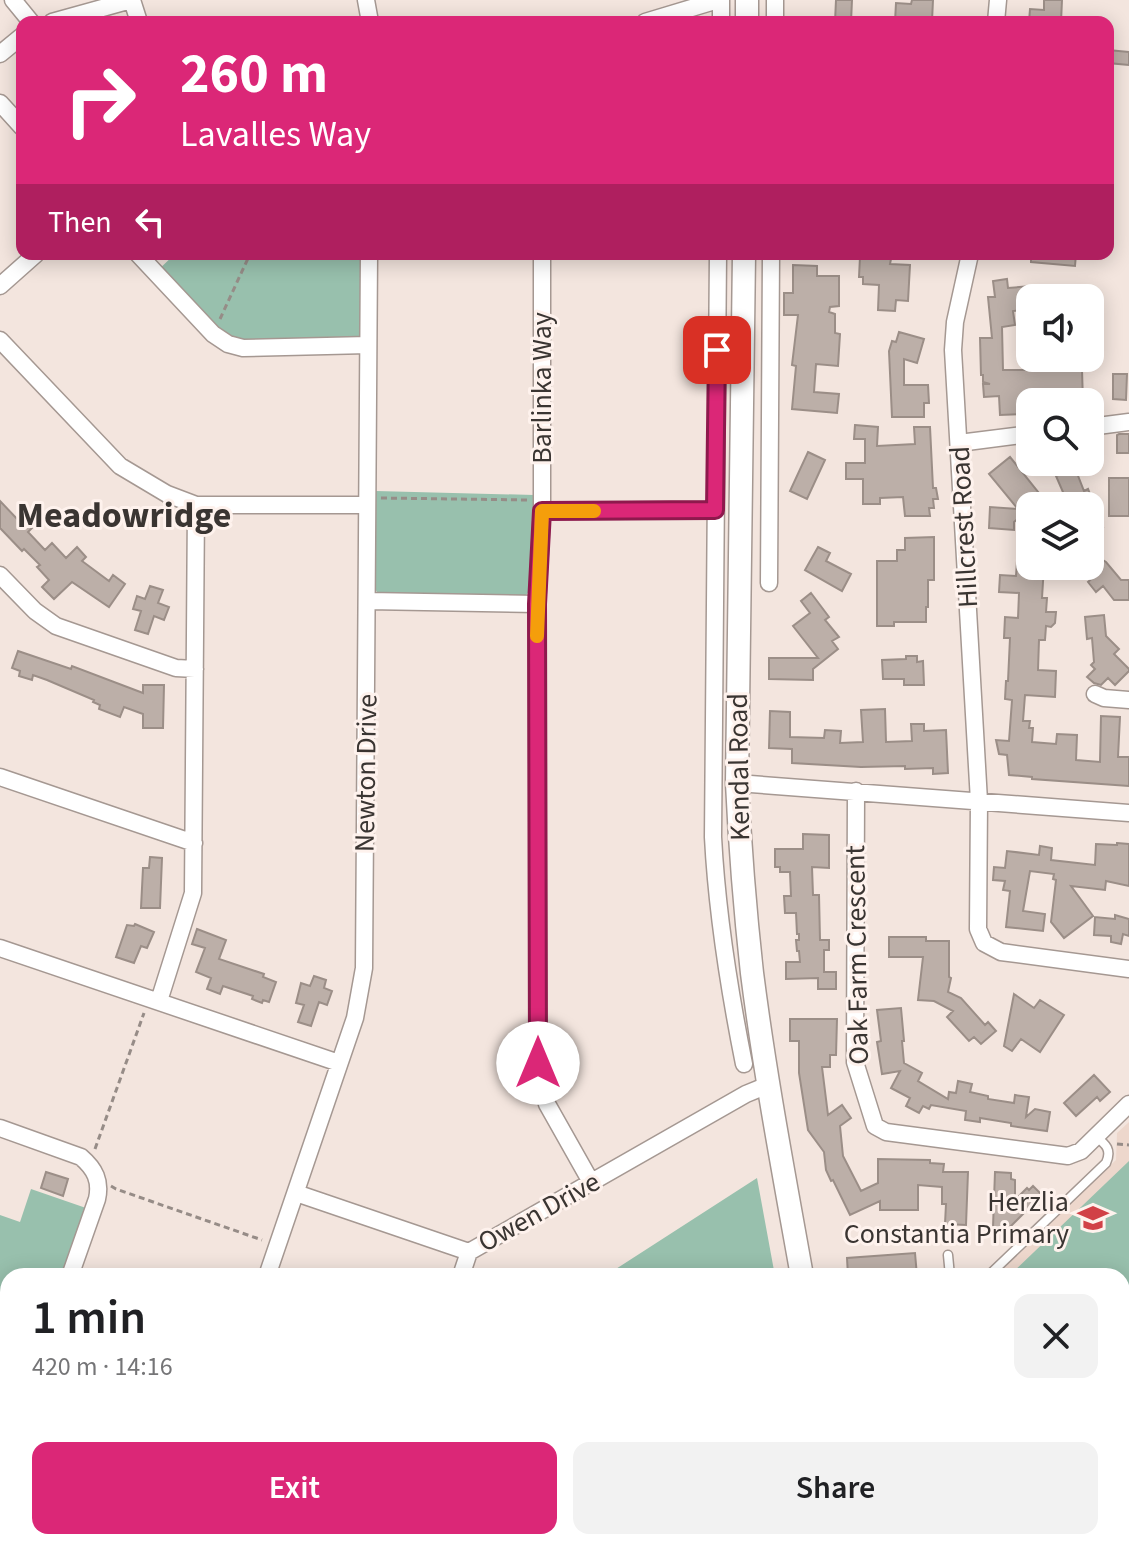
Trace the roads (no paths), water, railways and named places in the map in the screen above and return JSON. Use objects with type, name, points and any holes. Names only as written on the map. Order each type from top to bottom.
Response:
[{"type":"main road","name":"Kendal Road","points":[[744,260],[737,783],[752,974],[801,1268]]},
{"type":"street","points":[[13,0],[26,16]]},
{"type":"street","points":[[74,16],[132,0]]},
{"type":"street","points":[[665,16],[719,0]]},
{"type":"street","points":[[0,54],[16,41]]},
{"type":"street","points":[[0,103],[16,120]]},
{"type":"street","points":[[0,286],[29,260]]},
{"type":"street","points":[[144,260],[213,334],[228,344],[243,348],[368,345]]},
{"type":"street","name":"Newton Drive","points":[[270,1268],[355,1018],[364,968],[369,260]]},
{"type":"street","name":"Barlinka Way","points":[[542,260],[542,505],[537,604],[538,1063],[547,1104],[591,1182]]},
{"type":"street","points":[[718,260],[713,837],[724,958],[744,1064]]},
{"type":"street","points":[[769,583],[771,260]]},
{"type":"street","name":"Hillcrest Road","points":[[969,260],[953,340],[979,801],[978,929],[984,943],[1001,952],[1129,969]]},
{"type":"street","points":[[0,340],[120,466],[167,494],[196,505],[367,501]]},
{"type":"street","points":[[1104,425],[1129,422]]},
{"type":"street","points":[[959,443],[1016,436]]},
{"type":"street","points":[[154,1000],[193,893],[196,505]]},
{"type":"street","points":[[542,505],[715,510]]},
{"type":"street","points":[[0,575],[35,611],[56,626],[176,668],[195,669]]},
{"type":"street","points":[[368,601],[537,604]]},
{"type":"street","points":[[1095,694],[1129,700]]},
{"type":"street","points":[[0,777],[194,843]]},
{"type":"street","points":[[737,783],[1129,813]]},
{"type":"street","name":"Oak Farm Crescent","points":[[856,791],[855,1062],[875,1126],[886,1132],[1063,1156],[1077,1153],[1129,1104]]},
{"type":"street","points":[[0,948],[339,1063]]},
{"type":"street","name":"Owen Drive","points":[[296,1193],[469,1252],[746,1094],[768,1085]]},
{"type":"street","points":[[0,1128],[81,1157],[93,1170],[99,1186],[97,1199],[73,1268]]},
{"type":"street","points":[[464,1268],[469,1252]]},
{"type":"lane","points":[[996,1268],[1106,1163],[1109,1151],[1106,1144],[1096,1137]]},
{"type":"lane","points":[[948,1255],[949,1268]]},
{"type":"place","name":"Herzlia Constantia Primary","points":[[1093,1218]]},
{"type":"district","name":"Meadowridge","points":[[124,515]]}]
